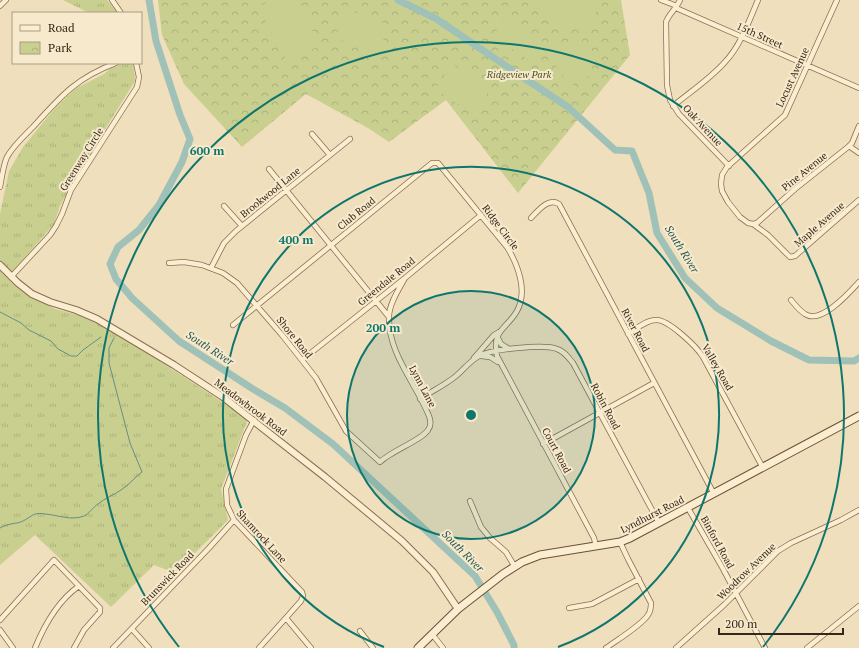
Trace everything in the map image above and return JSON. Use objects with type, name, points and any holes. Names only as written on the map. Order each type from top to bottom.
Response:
[{"type":"main road","name":"Lyndhurst Road","points":[[418,648],[458,609],[503,574],[531,558],[540,555],[620,542],[630,538],[859,416]]},
{"type":"street","points":[[0,6],[6,0]]},
{"type":"street","points":[[112,0],[120,12]]},
{"type":"street","name":"15th Street","points":[[661,0],[859,88]]},
{"type":"street","name":"Oak Avenue","points":[[680,0],[666,19],[665,26],[668,92],[673,106],[729,166]]},
{"type":"street","points":[[673,106],[724,63],[742,36],[758,0]]},
{"type":"street","name":"Locust Avenue","points":[[729,166],[786,113],[836,0]]},
{"type":"street","points":[[0,187],[4,165],[10,153],[58,98],[83,78],[114,64]]},
{"type":"street","name":"Greenway Circle","points":[[11,277],[50,235],[59,221],[71,190],[137,87],[139,77],[136,64]]},
{"type":"street","name":"Pine Avenue","points":[[753,224],[757,223],[795,189],[849,146],[852,143],[859,126]]},
{"type":"street","points":[[312,134],[330,156]]},
{"type":"street","name":"Brookwood Lane","points":[[211,268],[224,243],[242,226],[350,139]]},
{"type":"street","points":[[849,146],[859,153]]},
{"type":"street","name":"Ridge Circle","points":[[420,399],[455,376],[472,360],[494,334],[498,334],[519,306],[521,295],[519,271],[512,254],[439,164],[436,163]]},
{"type":"street","name":"Club Road","points":[[233,325],[330,245],[432,164],[436,163]]},
{"type":"street","points":[[729,166],[724,171],[721,181],[721,189],[724,196],[740,217],[748,224],[753,224]]},
{"type":"street","points":[[268,169],[389,317]]},
{"type":"street","name":"Maple Avenue","points":[[753,224],[768,236],[788,256],[793,257],[859,200]]},
{"type":"street","name":"River Road","points":[[532,218],[546,204],[552,202],[559,204],[714,494]]},
{"type":"street","points":[[224,206],[242,226]]},
{"type":"street","name":"Greendale Road","points":[[302,360],[481,215]]},
{"type":"street","name":"Shore Road","points":[[169,263],[193,263],[211,268],[223,273],[237,283],[302,360],[323,389],[346,430],[380,462]]},
{"type":"street","name":"Meadowbrook Road","points":[[0,265],[11,277],[40,298],[87,314],[124,334],[207,386],[254,420],[402,541],[433,572],[458,609]]},
{"type":"street","name":"Lynn Lane","points":[[380,462],[389,454],[424,435],[429,430],[431,422],[391,337],[389,317],[397,292],[405,278]]},
{"type":"street","points":[[791,300],[804,314],[819,316],[826,312],[859,282]]},
{"type":"street","name":"Valley Road","points":[[628,334],[648,322],[657,319],[666,323],[695,346],[703,357],[763,468]]},
{"type":"street","points":[[498,334],[501,344],[510,349]]},
{"type":"street","points":[[496,351],[495,345],[498,334]]},
{"type":"street","name":"Robin Road","points":[[496,351],[551,347],[563,352],[573,363],[660,523]]},
{"type":"street","points":[[500,363],[500,357],[504,350]]},
{"type":"street","name":"Ridge Circle","points":[[472,360],[496,351]]},
{"type":"street","name":"Court Road","points":[[496,351],[500,363],[594,538],[596,546]]},
{"type":"street","points":[[480,356],[490,357],[500,363]]},
{"type":"street","points":[[543,444],[654,383]]},
{"type":"street","name":"Shamrock Lane","points":[[254,420],[246,435],[226,489],[227,505],[234,520],[303,594],[302,599],[286,618]]},
{"type":"street","points":[[470,501],[481,528],[506,552],[514,567]]},
{"type":"street","name":"Binford Road","points":[[688,508],[765,648]]},
{"type":"street","name":"Woodrow Avenue","points":[[677,648],[736,594],[770,558],[782,549],[859,510]]},
{"type":"street","name":"Brunswick Road","points":[[113,648],[234,520]]},
{"type":"street","points":[[606,648],[645,619],[650,611],[651,603],[620,542]]},
{"type":"street","points":[[0,620],[54,560],[99,606],[100,610],[84,630],[74,648]]},
{"type":"street","points":[[569,608],[592,604],[638,579]]},
{"type":"street","points":[[35,648],[54,614],[71,592],[79,586]]},
{"type":"street","points":[[807,648],[859,606]]},
{"type":"street","points":[[259,648],[286,618],[311,648]]},
{"type":"street","points":[[132,629],[149,648]]},
{"type":"street","points":[[0,630],[13,648]]},
{"type":"street","points":[[360,631],[373,648]]},
{"type":"street","points":[[432,634],[443,648]]},
{"type":"green space","points":[[63,0],[107,0],[117,12],[87,12]]},
{"type":"green space","name":"Ridgeview Park","points":[[158,0],[621,0],[630,55],[518,193],[446,100],[389,142],[368,128],[306,94],[242,147],[184,84],[162,35]]},
{"type":"green space","points":[[272,0],[296,0],[320,45],[288,63],[258,7]]},
{"type":"green space","points":[[534,0],[595,0],[597,24],[582,29],[559,26],[552,23],[541,13]]},
{"type":"green space","points":[[346,9],[389,25],[378,54],[335,38]]},
{"type":"green space","points":[[506,17],[546,44],[533,63],[493,36]]},
{"type":"green space","points":[[581,41],[591,49],[592,54],[591,66],[585,84],[570,80],[560,72],[554,61],[551,46]]},
{"type":"green space","points":[[119,64],[133,64],[135,81],[79,171],[60,206],[54,224],[13,271],[10,281],[21,291],[55,309],[78,315],[103,326],[135,345],[248,419],[221,489],[228,520],[175,573],[154,565],[111,607],[35,535],[0,565],[0,214],[9,171],[23,147],[55,108],[75,89],[104,74],[111,68],[118,66]]},
{"type":"green space","points":[[452,64],[490,89],[473,114],[435,89]]},
{"type":"green space","points":[[562,76],[576,87],[570,94],[556,83]]},
{"type":"waterway","name":"South River","points":[[149,0],[156,41],[180,115],[190,139],[182,162],[159,205],[139,230],[118,247],[110,264],[116,279],[132,298],[179,341],[285,408],[333,444],[475,576],[497,612],[514,645],[514,648]]},
{"type":"waterway","name":"South River","points":[[398,0],[435,18],[568,107],[615,150],[632,151],[649,193],[657,233],[685,278],[717,308],[771,341],[809,360],[854,361],[859,358]]},
{"type":"waterway","points":[[0,312],[21,323],[29,330],[51,341],[58,349],[71,356],[77,356],[101,337]]},
{"type":"waterway","points":[[0,528],[6,525],[21,522],[33,515],[38,514],[69,518],[84,516],[101,502],[124,488],[142,472],[130,443],[109,363],[109,348],[114,338]]}]
